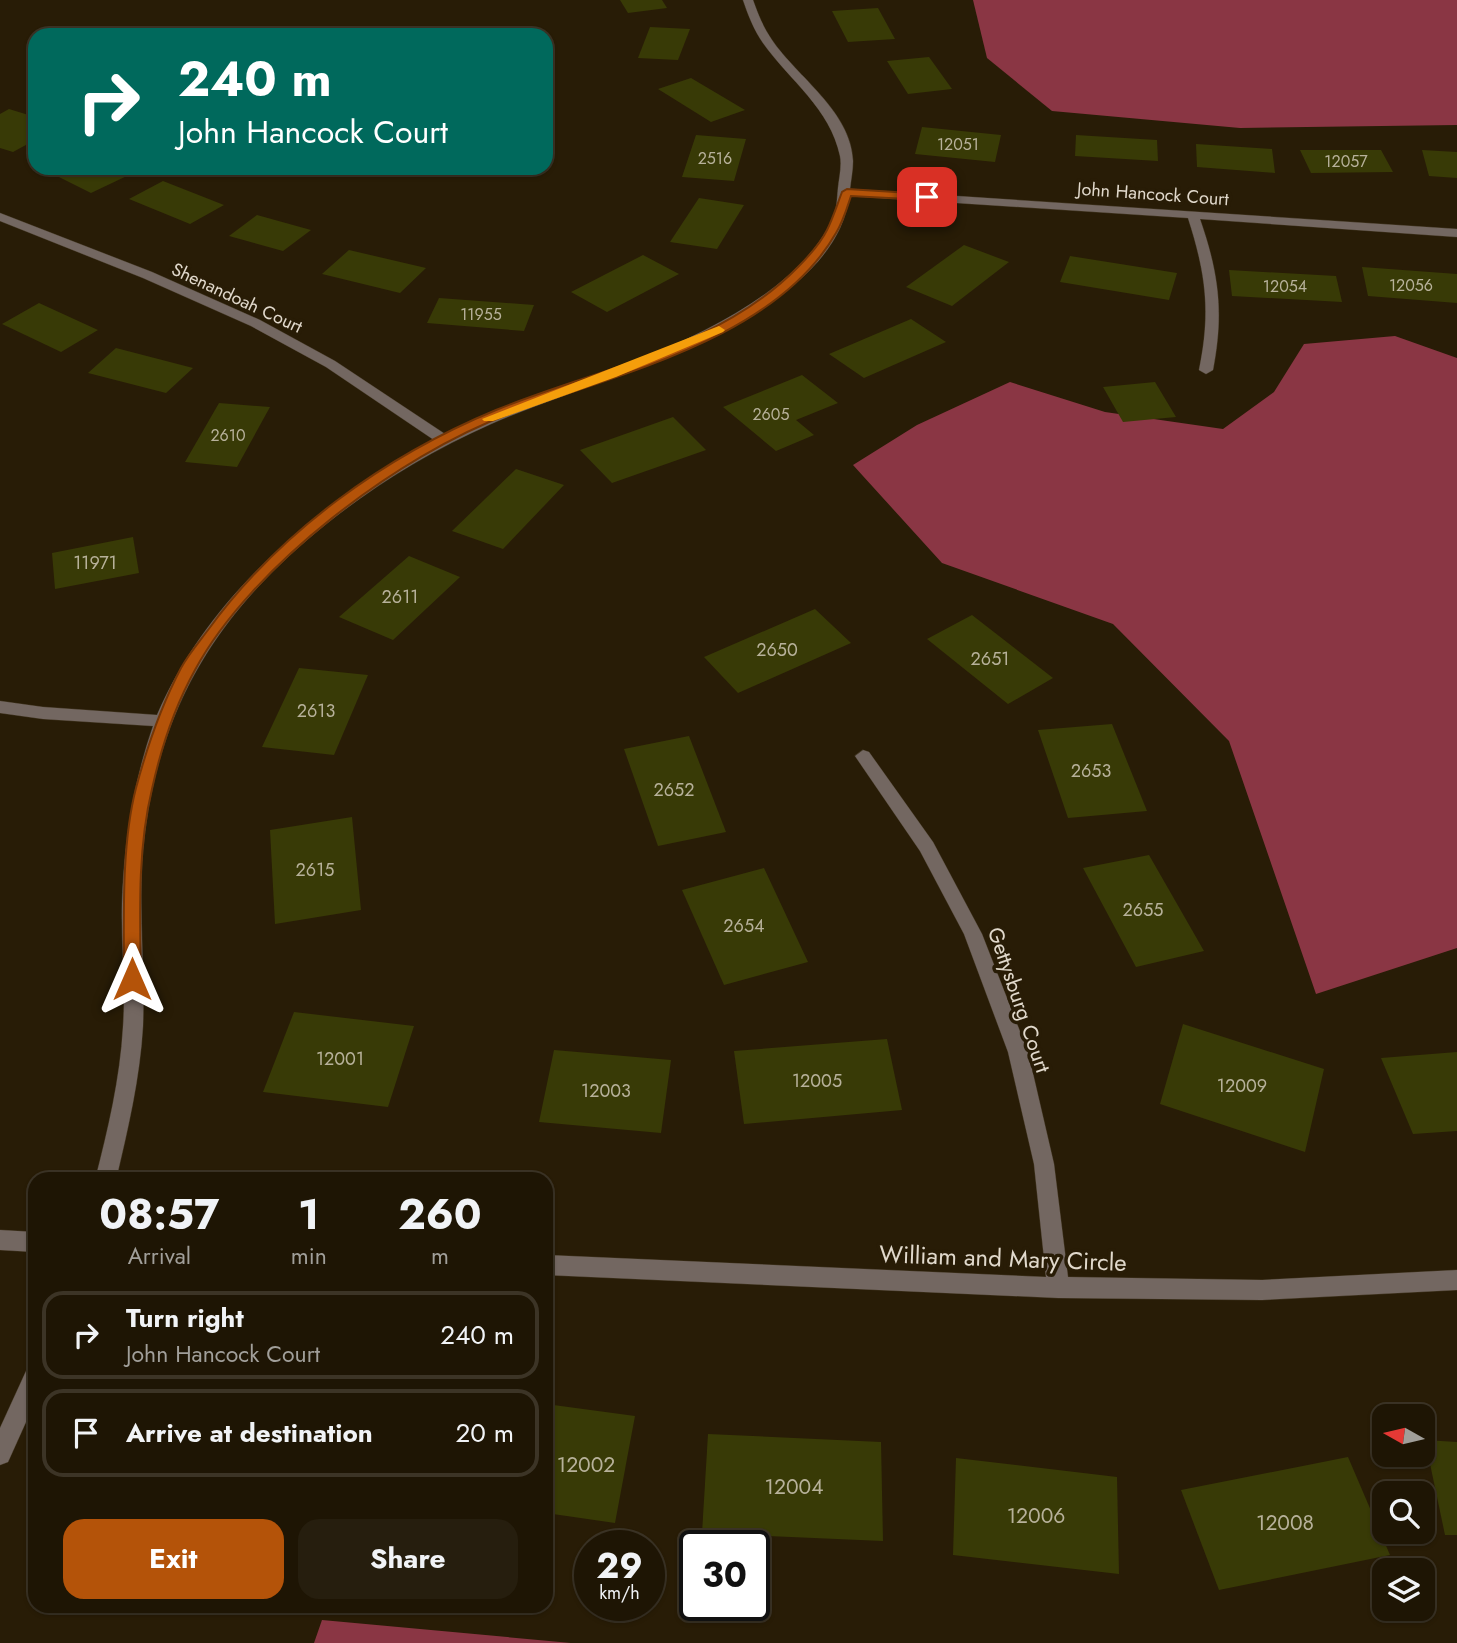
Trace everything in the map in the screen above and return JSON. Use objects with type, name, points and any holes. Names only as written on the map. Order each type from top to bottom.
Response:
[{"type":"street","points":[[107,1172],[117,1133],[132,1027],[132,884],[143,791],[164,721],[189,667],[230,610],[277,558],[331,512],[376,480],[444,439],[501,413],[712,334],[762,304],[789,282],[817,254],[832,232],[847,192],[847,159],[840,133],[760,31],[751,15],[748,0]]},
{"type":"street","name":"John Hancock Court","points":[[847,192],[1457,233]]},
{"type":"street","points":[[1192,214],[1215,292],[1215,331],[1206,370]]},
{"type":"street","name":"Shenandoah Court","points":[[0,217],[210,301],[290,341],[368,387],[444,439]]},
{"type":"street","points":[[0,707],[43,713],[164,721]]},
{"type":"street","name":"Gettysburg Court","points":[[863,756],[927,847],[973,934],[1018,1052],[1044,1164],[1058,1288]]},
{"type":"street","points":[[0,1240],[28,1242]]},
{"type":"street","name":"William and Mary Circle","points":[[553,1265],[1058,1288],[1220,1291],[1376,1287],[1457,1280]]},
{"type":"street","points":[[0,1454],[28,1392]]},
{"type":"shaded area","points":[[973,0],[1457,0],[1457,125],[1240,128],[1052,111],[987,58]]},
{"type":"shaded area","points":[[1395,336],[1457,358],[1457,948],[1316,994],[1229,741],[1113,624],[942,563],[853,465],[917,425],[1010,382],[1105,412],[1223,429],[1274,392],[1304,344]]},
{"type":"shaded area","points":[[322,1620],[571,1643],[314,1643]]},
{"type":"building","points":[[620,0],[662,0],[667,8],[628,13]]},
{"type":"building","points":[[878,8],[895,39],[848,42],[832,11]]},
{"type":"building","points":[[650,27],[690,29],[678,60],[638,58]]},
{"type":"building","points":[[929,57],[952,89],[908,94],[887,61]]},
{"type":"building","points":[[691,78],[745,110],[711,122],[658,89]]},
{"type":"building","points":[[9,109],[28,115],[28,144],[13,152],[0,148],[0,114]]},
{"type":"building","points":[[922,127],[1001,135],[995,162],[915,154]]},
{"type":"building","points":[[696,135],[746,139],[734,181],[682,177]]},
{"type":"building","points":[[1076,135],[1157,140],[1158,161],[1075,156]]},
{"type":"building","points":[[1196,144],[1272,149],[1275,173],[1197,167]]},
{"type":"building","points":[[1300,150],[1381,150],[1393,172],[1311,173]]},
{"type":"building","points":[[1422,150],[1457,152],[1457,178],[1429,176]]},
{"type":"building","points":[[55,175],[129,175],[91,193]]},
{"type":"building","points":[[163,181],[224,205],[190,224],[129,199]]},
{"type":"building","points":[[699,198],[744,205],[717,249],[670,242]]},
{"type":"building","points":[[257,215],[311,230],[283,251],[229,236]]},
{"type":"building","points":[[964,245],[1009,262],[952,306],[906,287]]},
{"type":"building","points":[[349,250],[426,268],[400,293],[322,274]]},
{"type":"building","points":[[643,255],[679,274],[607,312],[571,292]]},
{"type":"building","points":[[1070,256],[1177,273],[1169,300],[1060,282]]},
{"type":"building","points":[[1362,267],[1457,274],[1457,303],[1368,296]]},
{"type":"building","points":[[1229,270],[1336,276],[1342,302],[1232,296]]},
{"type":"building","points":[[439,298],[534,305],[524,331],[427,323]]},
{"type":"building","points":[[39,303],[98,330],[61,352],[2,324]]},
{"type":"building","points":[[911,319],[946,342],[864,378],[829,354]]},
{"type":"building","points":[[116,348],[193,368],[166,393],[88,373]]},
{"type":"building","points":[[802,375],[838,403],[796,420],[814,435],[776,451],[723,407]]},
{"type":"building","points":[[1155,382],[1176,417],[1123,422],[1103,387]]},
{"type":"building","points":[[219,403],[270,407],[237,467],[185,462]]},
{"type":"building","points":[[673,417],[706,450],[612,483],[580,450]]},
{"type":"building","points":[[516,469],[564,485],[503,549],[452,531]]},
{"type":"building","points":[[133,537],[139,573],[55,589],[52,553]]},
{"type":"building","points":[[409,556],[460,577],[393,640],[339,617]]},
{"type":"building","points":[[815,609],[851,643],[738,693],[704,657]]},
{"type":"building","points":[[972,615],[1053,678],[1008,704],[927,639]]},
{"type":"building","points":[[299,668],[368,675],[334,755],[262,747]]},
{"type":"building","points":[[1112,724],[1147,811],[1068,818],[1038,730]]},
{"type":"building","points":[[689,736],[726,832],[658,846],[624,749]]},
{"type":"building","points":[[352,817],[361,910],[275,924],[270,830]]},
{"type":"building","points":[[1149,855],[1204,951],[1136,967],[1083,868]]},
{"type":"building","points":[[764,868],[808,962],[724,985],[682,890]]},
{"type":"building","points":[[294,1012],[414,1026],[388,1107],[263,1092]]},
{"type":"building","points":[[1183,1024],[1324,1069],[1305,1152],[1160,1104]]},
{"type":"building","points":[[887,1039],[902,1110],[744,1124],[734,1051]]},
{"type":"building","points":[[554,1050],[671,1060],[661,1133],[539,1122]]},
{"type":"building","points":[[1457,1052],[1457,1131],[1413,1134],[1381,1058]]},
{"type":"building","points":[[553,1405],[635,1416],[615,1523],[553,1514]]},
{"type":"building","points":[[708,1434],[881,1442],[883,1541],[770,1536],[770,1530],[702,1530]]},
{"type":"building","points":[[1435,1441],[1457,1442],[1457,1535],[1445,1535],[1431,1467],[1435,1467]]},
{"type":"building","points":[[1348,1457],[1372,1513],[1372,1544],[1385,1544],[1390,1555],[1219,1590],[1181,1490]]},
{"type":"building","points":[[956,1458],[1117,1477],[1119,1574],[953,1555]]},
{"type":"slow traffic","points":[[489,419],[719,330]]},
{"type":"route","points":[[132,979],[132,884],[143,791],[164,721],[189,667],[230,610],[277,558],[331,512],[376,480],[444,439],[501,413],[712,334],[762,304],[817,254],[832,232],[843,209],[847,192],[927,197]]}]
